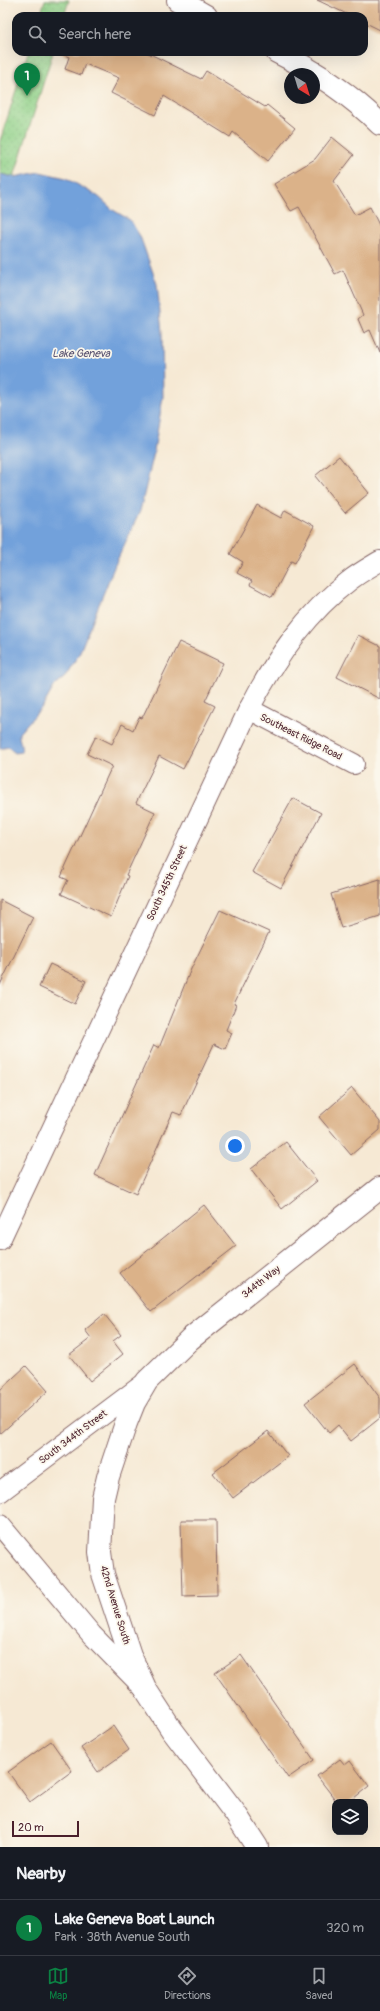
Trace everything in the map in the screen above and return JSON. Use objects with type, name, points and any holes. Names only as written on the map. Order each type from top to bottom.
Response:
[{"type":"street","points":[[178,0],[199,12]]},
{"type":"street","points":[[284,56],[320,76],[347,94],[380,124]]},
{"type":"street","name":"South 345th Street","points":[[0,1240],[248,709],[268,671],[292,638],[318,608],[349,580],[380,561]]},
{"type":"street","name":"Southeast Ridge Road","points":[[248,709],[354,764]]},
{"type":"street","name":"344th Way","points":[[147,1382],[190,1339],[380,1188]]},
{"type":"street","name":"South 344th Street","points":[[0,1492],[147,1382]]},
{"type":"street","name":"42nd Avenue South","points":[[147,1382],[134,1403],[108,1477],[101,1520],[100,1552],[103,1574],[130,1655],[146,1690],[172,1730],[236,1813],[257,1847]]},
{"type":"street","name":"42nd Avenue South","points":[[0,1525],[87,1630],[146,1690]]},
{"type":"green space","points":[[45,0],[69,0],[65,12],[41,12]]},
{"type":"green space","points":[[27,56],[52,56],[14,177],[0,174],[0,141]]},
{"type":"water","name":"Lake Geneva","points":[[40,172],[66,178],[99,197],[113,210],[130,220],[140,236],[157,284],[162,332],[163,397],[153,457],[140,511],[115,565],[79,654],[64,678],[55,685],[43,706],[19,733],[21,752],[15,753],[8,747],[0,749],[0,174],[14,177]]},
{"type":"building","points":[[317,0],[380,0],[380,30],[368,24],[368,12],[342,12]]},
{"type":"building","points":[[67,56],[154,56],[201,79],[206,71],[265,107],[267,105],[295,128],[268,161],[233,132],[230,137],[164,96],[155,115],[111,93],[119,78],[85,64],[81,75],[65,69],[69,57]]},
{"type":"building","points":[[332,137],[354,155],[334,181],[355,215],[370,207],[380,227],[380,353],[370,330],[364,333],[358,319],[363,315],[343,270],[335,274],[299,207],[291,211],[274,184],[315,159]]},
{"type":"building","points":[[339,456],[369,493],[345,513],[315,476]]},
{"type":"building","points":[[257,505],[281,518],[285,510],[314,526],[295,563],[291,561],[272,597],[250,585],[252,581],[237,573],[243,562],[230,554]]},
{"type":"building","points":[[358,635],[380,646],[380,699],[337,677]]},
{"type":"building","points":[[179,642],[223,663],[205,701],[215,706],[183,769],[159,756],[136,803],[155,812],[126,875],[128,876],[111,917],[61,894],[68,880],[61,877],[112,766],[87,754],[96,736],[112,744],[122,724],[133,730],[139,717],[142,718]]},
{"type":"building","points":[[293,798],[321,813],[281,888],[252,872]]},
{"type":"building","points":[[380,879],[380,916],[341,928],[331,894]]},
{"type":"building","points":[[0,900],[33,917],[0,985]]},
{"type":"building","points":[[220,910],[269,932],[234,1004],[236,1005],[226,1030],[232,1033],[225,1049],[214,1044],[181,1115],[173,1112],[136,1194],[95,1175],[154,1045],[159,1048],[191,969]]},
{"type":"building","points":[[50,964],[86,981],[75,1004],[39,987]]},
{"type":"building","points":[[352,1088],[380,1122],[380,1130],[351,1155],[319,1117]]},
{"type":"building","points":[[286,1142],[317,1181],[282,1209],[251,1169]]},
{"type":"building","points":[[204,1205],[236,1246],[151,1312],[120,1273]]},
{"type":"building","points":[[104,1314],[121,1335],[113,1341],[123,1354],[90,1381],[69,1355],[91,1338],[85,1330]]},
{"type":"building","points":[[355,1364],[380,1398],[380,1418],[351,1441],[338,1425],[329,1433],[305,1403]]},
{"type":"building","points":[[26,1366],[48,1391],[0,1434],[0,1390]]},
{"type":"building","points":[[268,1431],[288,1456],[233,1498],[213,1473]]},
{"type":"building","points":[[181,1520],[216,1520],[217,1595],[183,1596]]},
{"type":"building","points":[[241,1655],[314,1760],[288,1778],[215,1673]]},
{"type":"building","points":[[113,1726],[129,1750],[98,1772],[81,1748]]},
{"type":"building","points":[[51,1741],[72,1771],[30,1802],[8,1772]]},
{"type":"building","points":[[340,1759],[345,1765],[350,1761],[369,1786],[353,1799],[335,1799],[317,1776]]},
{"type":"place","name":"Lake Geneva Boat Launch","points":[[27,96]]}]
